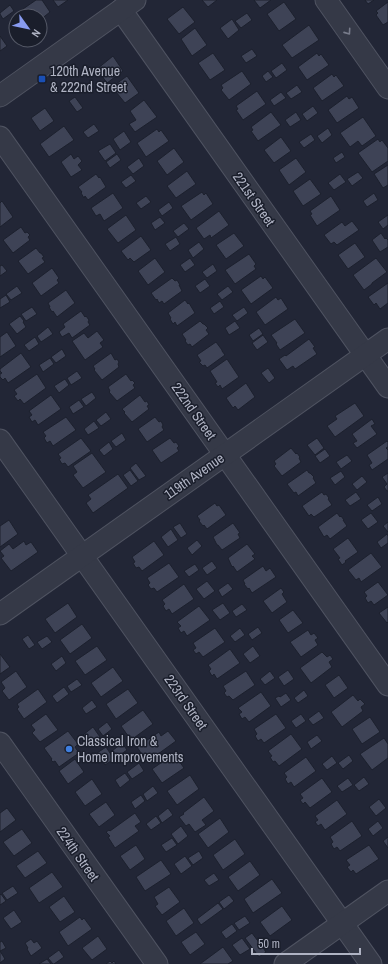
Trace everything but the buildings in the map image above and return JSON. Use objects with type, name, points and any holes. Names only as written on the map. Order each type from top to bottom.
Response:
[{"type":"street","points":[[326,0],[388,88]]},
{"type":"street","points":[[0,96],[128,5]]},
{"type":"street","name":"221st Street","points":[[128,5],[388,387]]},
{"type":"street","name":"222nd Street","points":[[0,137],[388,685]]},
{"type":"street","name":"119th Avenue","points":[[0,614],[388,339]]},
{"type":"street","name":"223rd Street","points":[[0,440],[371,964]]},
{"type":"street","name":"224th Street","points":[[0,743],[156,964]]},
{"type":"street","points":[[285,964],[388,891]]},
{"type":"place","name":"120th Avenue & 222nd Street","points":[[42,79]]},
{"type":"place","name":"Classical Iron & Home Improvements","points":[[69,749]]}]
